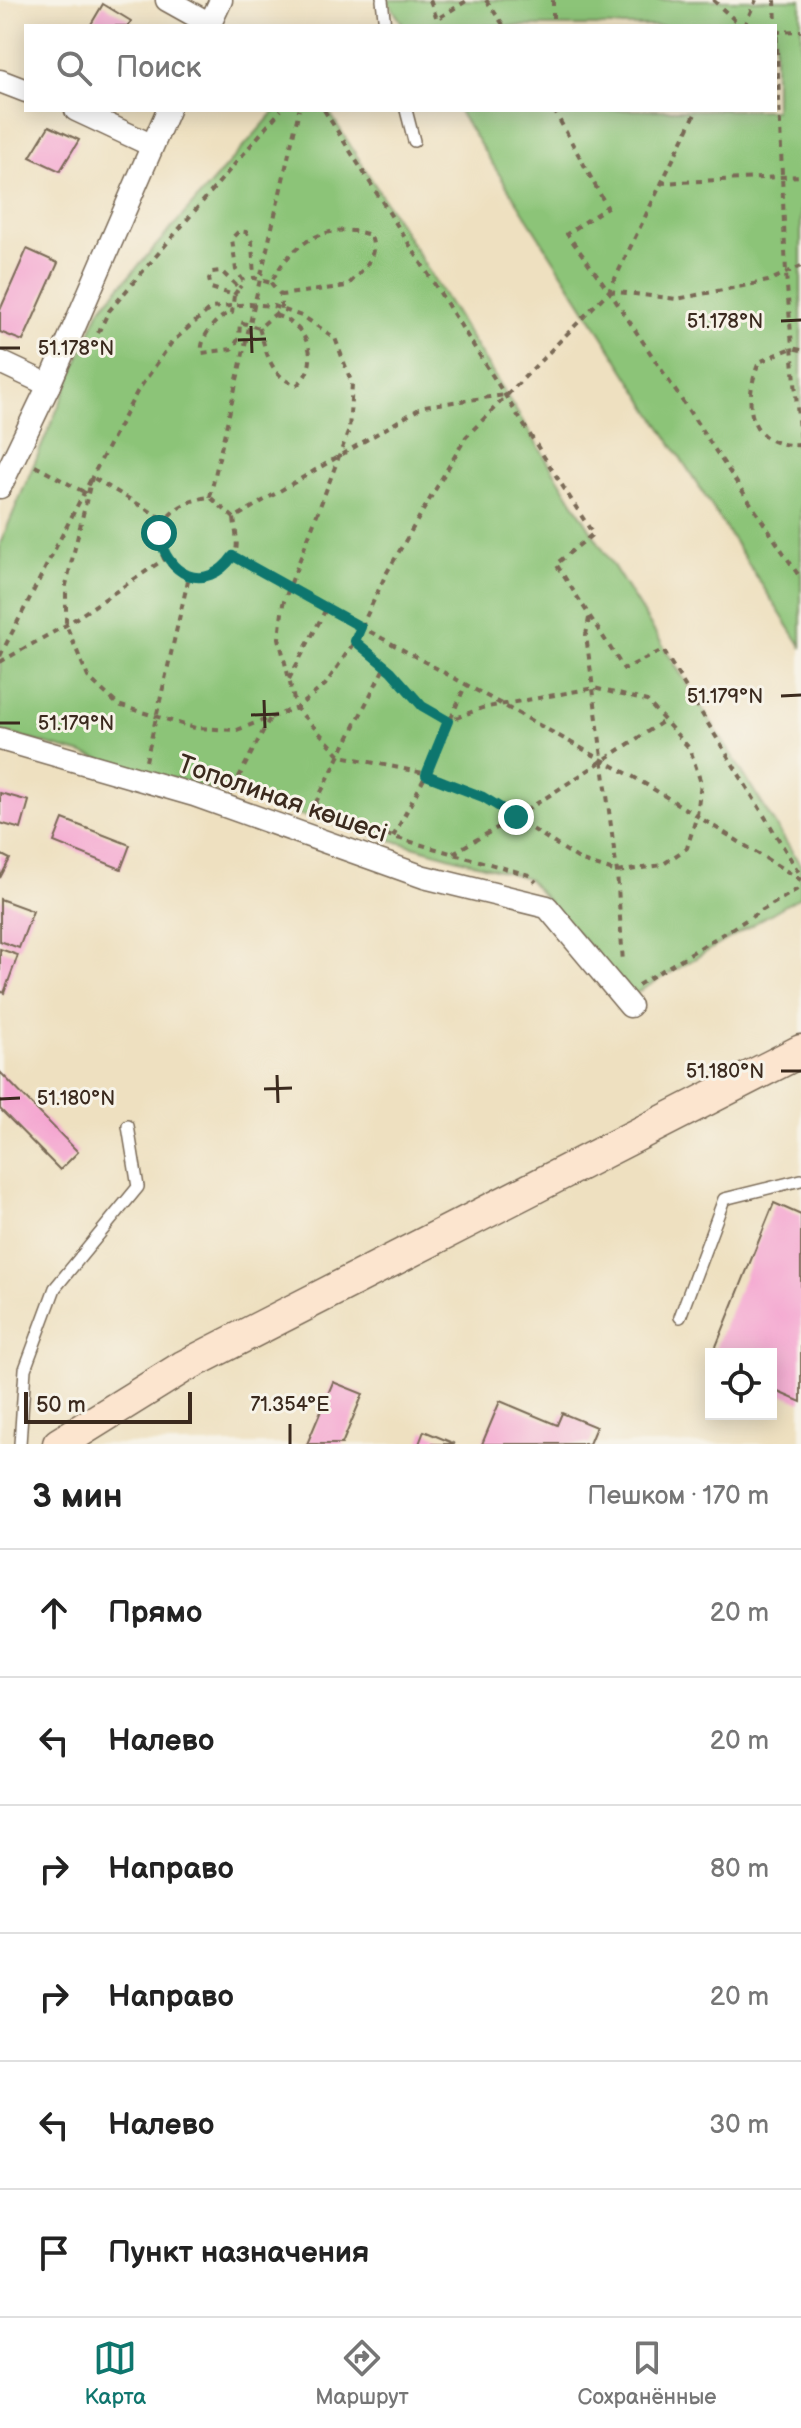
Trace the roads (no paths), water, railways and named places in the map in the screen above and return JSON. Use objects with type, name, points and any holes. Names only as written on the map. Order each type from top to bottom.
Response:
[{"type":"street","points":[[167,0],[207,24]]},
{"type":"street","points":[[209,24],[221,0]]},
{"type":"street","points":[[0,81],[24,90]]},
{"type":"street","points":[[80,112],[151,145]]},
{"type":"street","points":[[0,487],[49,385],[167,112]]},
{"type":"street","points":[[0,362],[49,385]]},
{"type":"street","name":"Тополиная көшесі","points":[[0,739],[194,795],[424,877],[547,907],[630,1006]]},
{"type":"street","points":[[59,1444],[183,1367],[801,1051]]},
{"type":"lane","points":[[382,0],[385,24]]},
{"type":"lane","points":[[407,112],[414,141]]},
{"type":"lane","points":[[20,1444],[25,1369],[55,1288],[138,1187],[128,1126]]},
{"type":"lane","points":[[680,1317],[724,1199],[801,1180]]}]
